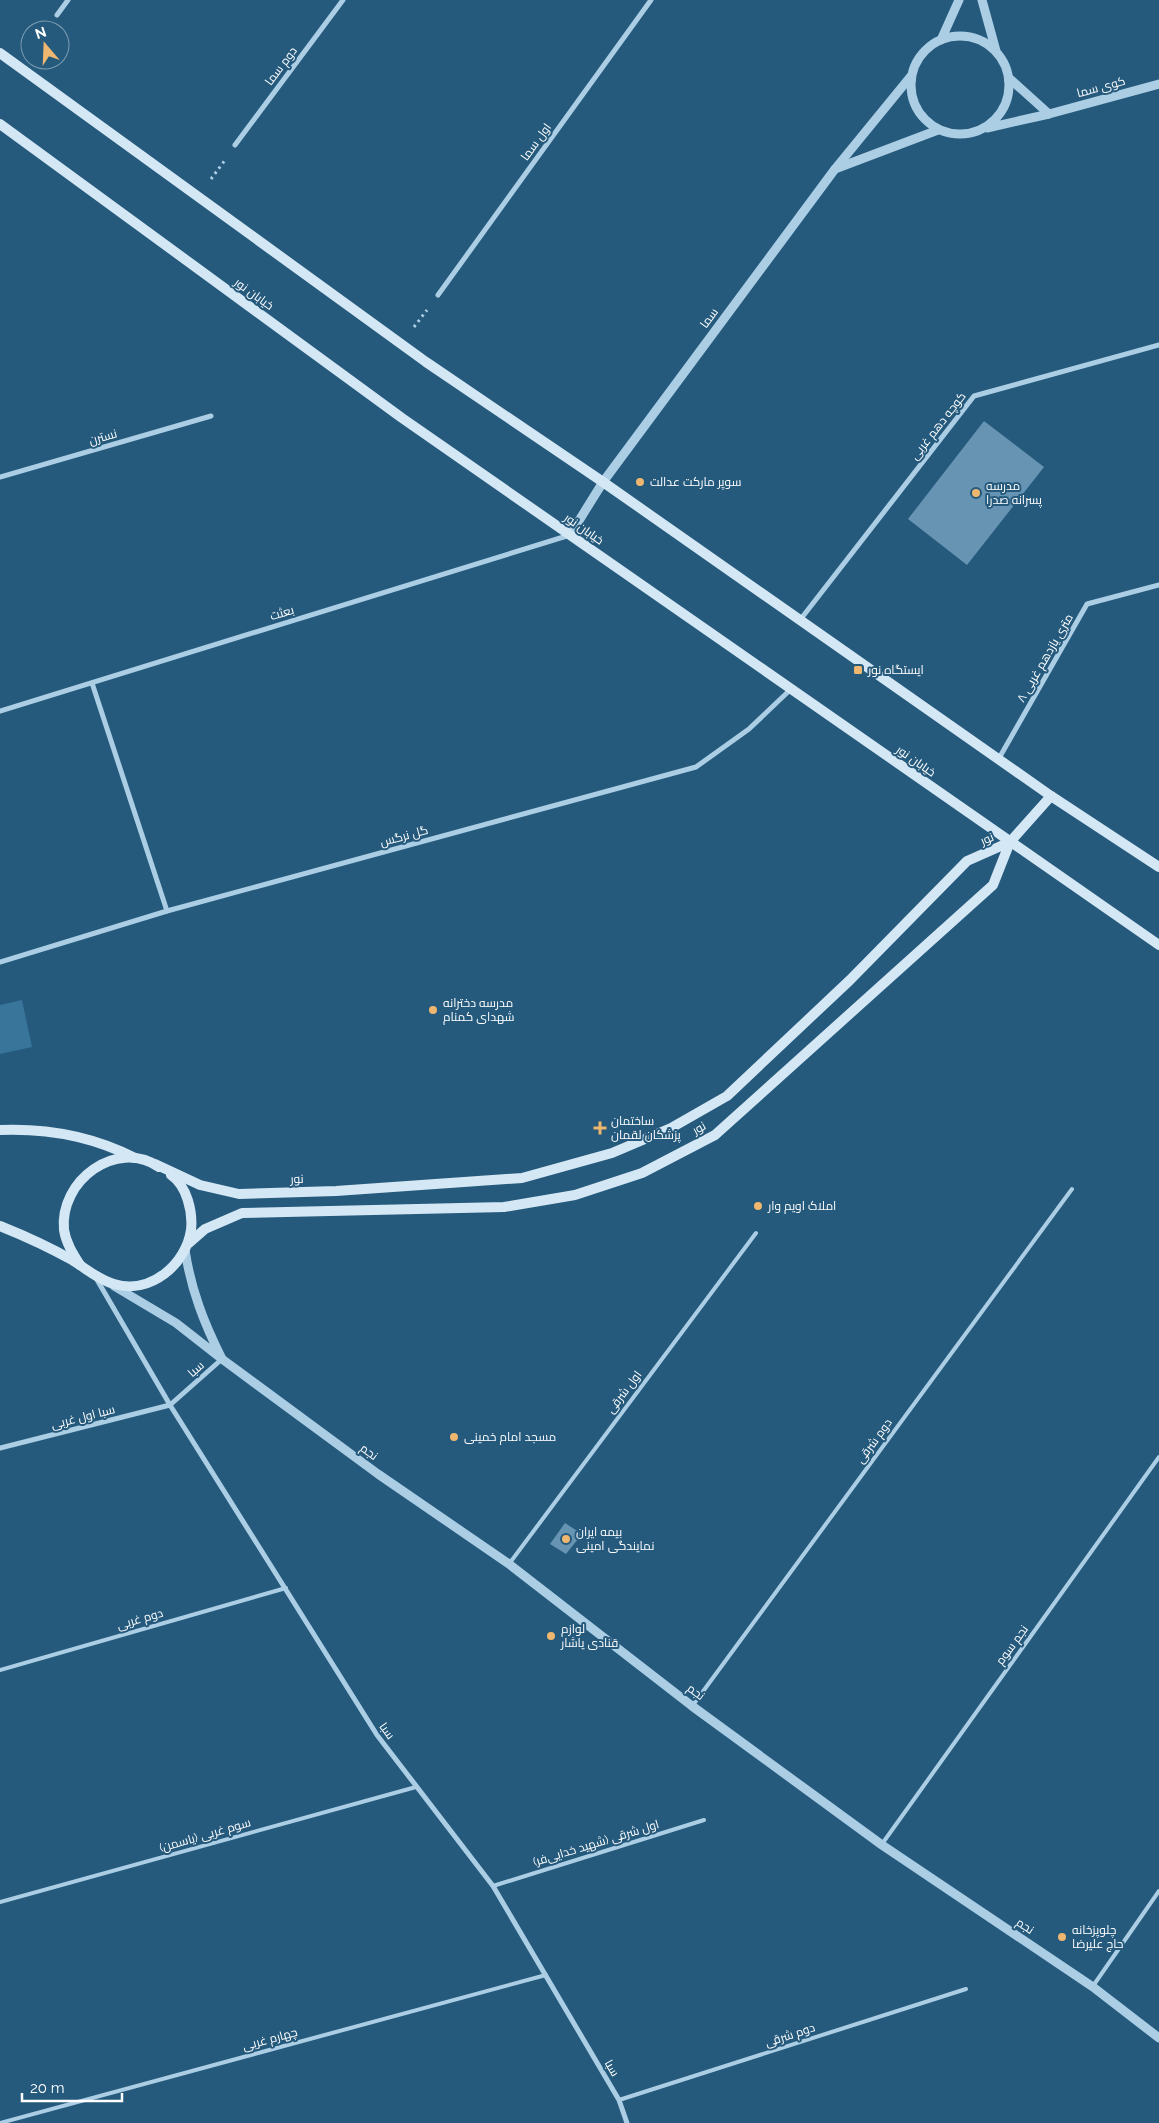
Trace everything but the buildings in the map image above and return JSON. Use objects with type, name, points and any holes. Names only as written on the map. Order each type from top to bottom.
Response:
[{"type":"main road","points":[[0,53],[401,344],[603,482],[998,760],[1158,865]]},
{"type":"main road","name":"خیابان نور","points":[[0,124],[402,418],[1159,945]]},
{"type":"main road","points":[[1010,842],[1051,796]]},
{"type":"main road","name":"نور","points":[[155,1164],[200,1185],[239,1194],[522,1178],[612,1153],[672,1128],[727,1096],[850,980],[967,862],[1010,842]]},
{"type":"main road","name":"نور","points":[[187,1247],[206,1229],[242,1213],[504,1207],[576,1195],[642,1172],[715,1134],[722,1128],[992,884],[1010,842]]},
{"type":"main road","points":[[0,1130],[58,1132],[105,1144],[136,1159],[155,1164],[174,1177],[187,1197],[192,1220],[187,1247],[178,1263],[160,1277],[139,1285],[117,1285],[95,1277],[80,1265],[48,1246],[0,1226]]},
{"type":"main road","points":[[80,1265],[70,1249],[64,1230],[65,1211],[72,1193],[83,1177],[98,1166],[116,1159],[136,1159]]},
{"type":"street","points":[[57,16],[68,0]]},
{"type":"street","name":"دوم سما","points":[[235,145],[343,0]]},
{"type":"street","name":"اول سما","points":[[438,295],[651,0]]},
{"type":"street","points":[[941,40],[959,0]]},
{"type":"street","points":[[982,0],[996,51]]},
{"type":"street","points":[[956,36],[970,37],[984,42],[996,51],[1005,63],[1009,78],[1009,92],[1005,107],[997,119],[985,128],[970,134],[954,135],[938,130],[925,121],[916,108],[910,92],[911,76],[916,61],[927,48],[941,40],[956,36]]},
{"type":"street","name":"سما","points":[[570,535],[603,482],[835,169],[911,76]]},
{"type":"street","points":[[1009,78],[1049,114]]},
{"type":"street","name":"کوی سما","points":[[985,128],[1049,114],[1159,84]]},
{"type":"street","points":[[835,169],[938,130]]},
{"type":"street","name":"کوچه دهم غربی","points":[[799,620],[974,396],[1159,345]]},
{"type":"street","name":"نسترن","points":[[0,477],[211,416]]},
{"type":"street","name":"بعثت","points":[[0,712],[570,535]]},
{"type":"street","name":"۸ متری یازدهم غربی","points":[[998,760],[1087,604],[1159,585]]},
{"type":"street","points":[[92,683],[167,911]]},
{"type":"street","name":"گل نرگس","points":[[0,962],[167,911],[696,767],[749,729],[790,689]]},
{"type":"street","points":[[187,1247],[188,1275],[195,1300],[204,1324],[222,1359]]},
{"type":"street","points":[[95,1277],[170,1405]]},
{"type":"street","name":"نجم","points":[[108,1282],[176,1323],[378,1474],[509,1564],[692,1706],[882,1845],[1093,1987],[1159,2038]]},
{"type":"street","name":"سبا","points":[[222,1359],[170,1405],[376,1735],[493,1886],[619,2100],[627,2123]]},
{"type":"street","name":"سبا اول غربی","points":[[0,1448],[170,1405]]},
{"type":"lane","name":"دوم شرقی","points":[[692,1706],[1072,1189]]},
{"type":"lane","name":"اول شرقی","points":[[509,1564],[756,1233]]},
{"type":"lane","name":"نجم سوم","points":[[882,1845],[1159,1457]]},
{"type":"lane","name":"دوم غربی","points":[[0,1670],[286,1588]]},
{"type":"lane","name":"سوم غربی (یاسمن)","points":[[0,1902],[416,1787]]},
{"type":"lane","name":"اول شرقی (شهید خدایی‌فر)","points":[[493,1886],[704,1820]]},
{"type":"lane","points":[[1093,1987],[1159,1891]]},
{"type":"lane","name":"چهارم غربی","points":[[0,2122],[546,1975]]},
{"type":"lane","name":"دوم شرقی","points":[[619,2100],[966,1989]]},
{"type":"path","points":[[199,198],[235,145]]},
{"type":"path","points":[[401,344],[438,295]]},
{"type":"shaded area","points":[[22,1000],[32,1047],[0,1054],[0,1005]]},
{"type":"place","name":"سوپر مارکت عدالت","points":[[640,482]]},
{"type":"place","name":"مدرسه پسرانه صدرا","points":[[976,493]]},
{"type":"place","name":"ایستگاه نور","points":[[858,670]]},
{"type":"place","name":"مدرسه دخترانه شهدای کمنام","points":[[433,1010]]},
{"type":"place","name":"ساختمان پزشکان لقمان","points":[[600,1128]]},
{"type":"place","name":"املاک اویم وار","points":[[758,1206]]},
{"type":"place","name":"مسجد امام خمینی","points":[[454,1437]]},
{"type":"place","name":"بیمه ایران نمایندگی امینی","points":[[566,1539]]},
{"type":"place","name":"لوازم قنادی یاشار","points":[[551,1636]]},
{"type":"place","name":"چلوپزخانه حاج علیرضا","points":[[1062,1937]]}]
